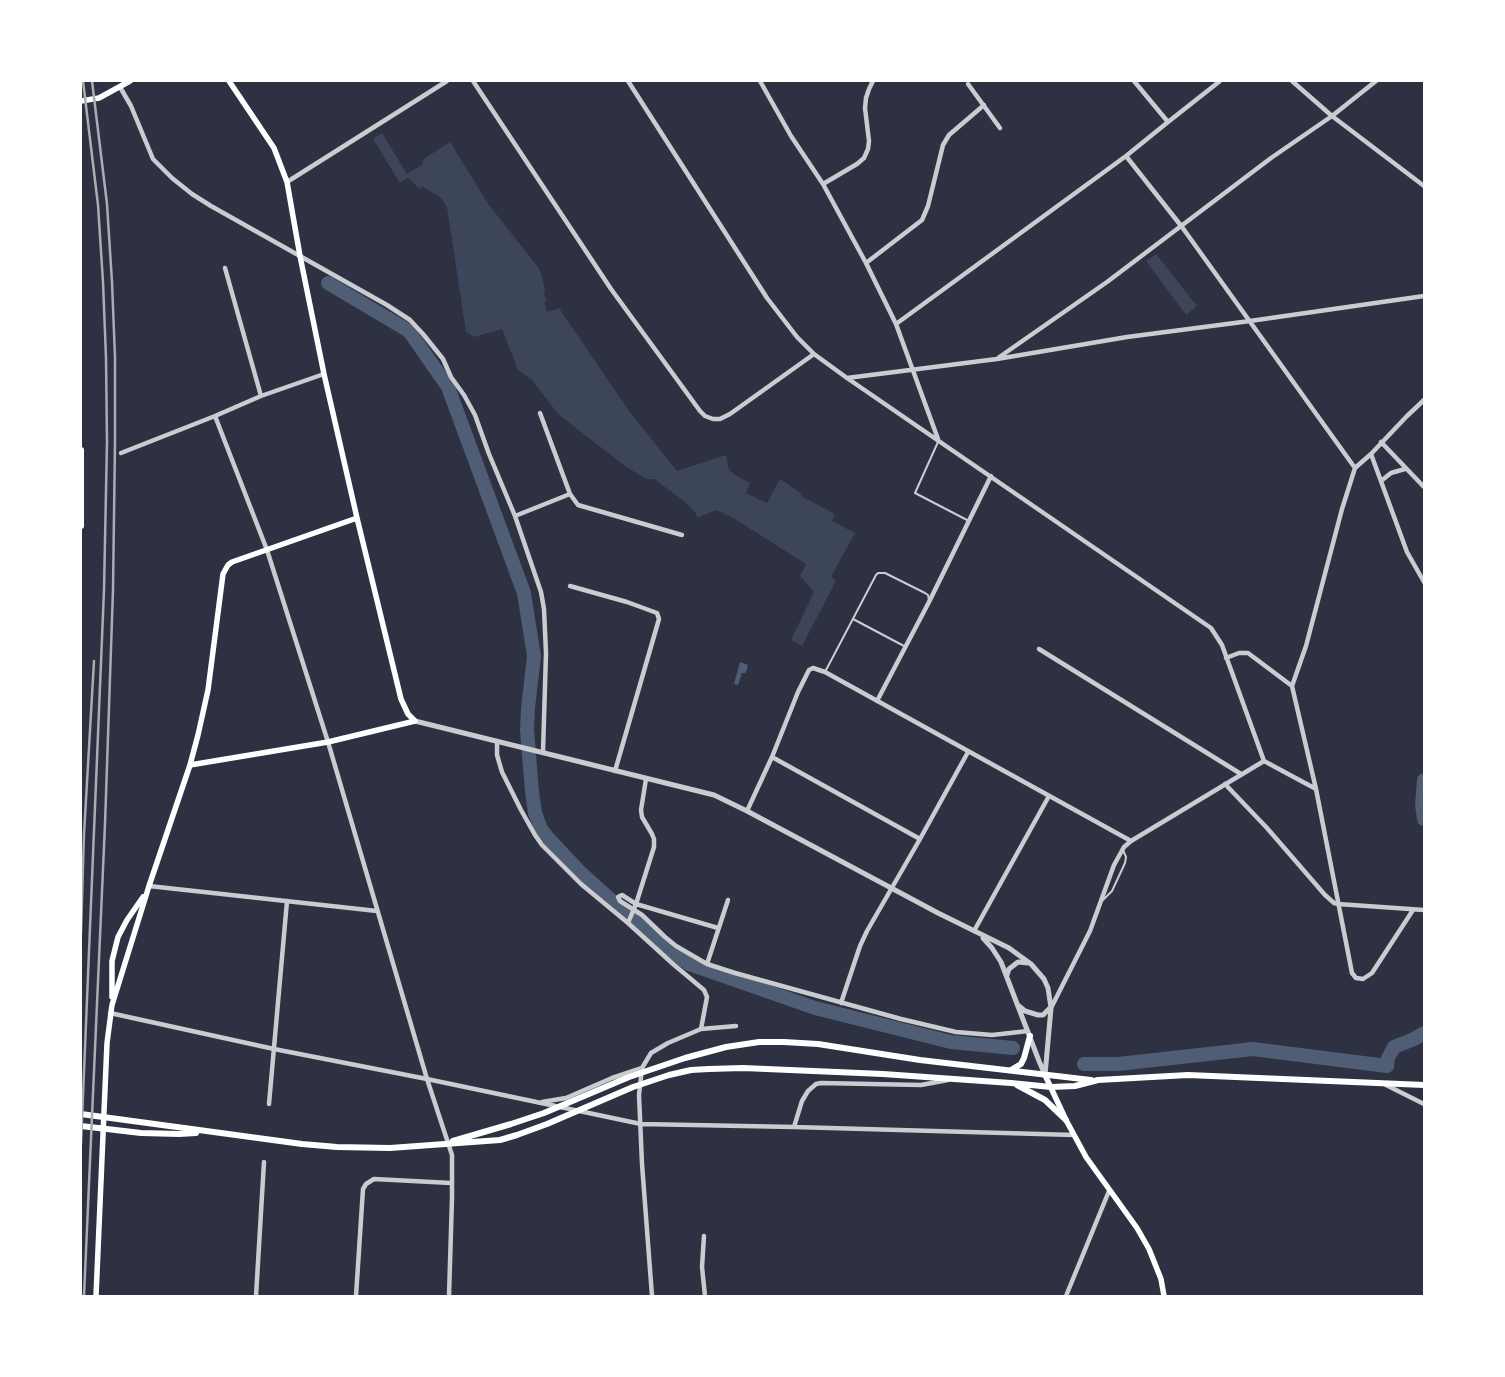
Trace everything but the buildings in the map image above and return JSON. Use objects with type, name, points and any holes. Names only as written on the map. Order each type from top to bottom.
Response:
[{"type":"main road","points":[[81,101],[99,98],[130,81]]},
{"type":"main road","points":[[229,81],[274,148],[287,182],[324,374],[356,518],[401,699],[408,714],[415,721]]},
{"type":"main road","points":[[81,450],[81,526]]},
{"type":"main road","points":[[96,1296],[107,1043],[110,1013],[148,889],[190,765],[208,690],[223,574],[232,562],[356,518]]},
{"type":"main road","points":[[190,765],[328,742],[415,721]]},
{"type":"main road","points":[[112,1005],[112,961],[118,937],[148,889]]},
{"type":"main road","points":[[1010,1070],[1020,1064],[1024,1058],[1029,1033]]},
{"type":"main road","points":[[444,1143],[544,1113],[629,1077],[685,1058],[742,1044],[759,1042],[798,1042],[845,1047],[920,1060],[1098,1080],[1196,1075],[1424,1085]]},
{"type":"main road","points":[[81,1114],[302,1144],[390,1148],[444,1143],[484,1142],[518,1135],[632,1087],[691,1070],[730,1069],[955,1078],[1051,1087],[1075,1086],[1098,1080]]},
{"type":"main road","points":[[1046,1075],[1074,1135],[1109,1191],[1143,1239],[1156,1266],[1165,1294]]},
{"type":"main road","points":[[1011,1083],[1045,1100],[1066,1120]]},
{"type":"main road","points":[[81,1126],[141,1133],[179,1134],[210,1132]]},
{"type":"street","points":[[287,182],[447,81]]},
{"type":"street","points":[[472,81],[611,289],[705,416],[713,419],[730,414],[814,354]]},
{"type":"street","points":[[628,81],[767,298],[797,337],[814,354],[847,378],[1211,628],[1216,633],[1222,646],[1264,761],[1316,789]]},
{"type":"street","points":[[760,81],[791,136],[822,184],[866,263],[896,324],[939,440]]},
{"type":"street","points":[[822,184],[864,158],[869,140],[865,108],[866,98],[873,81]]},
{"type":"street","points":[[1134,81],[1168,122]]},
{"type":"street","points":[[896,324],[1126,156],[1220,81]]},
{"type":"street","points":[[1292,81],[1332,116],[1424,186]]},
{"type":"street","points":[[997,359],[1099,288],[1271,158],[1332,116],[1376,81]]},
{"type":"street","points":[[968,84],[1000,128]]},
{"type":"street","points":[[120,87],[131,106],[153,159],[172,178],[205,202],[387,305],[410,320],[443,359],[451,377],[475,414],[536,573],[544,609],[546,653],[543,752]]},
{"type":"street","points":[[866,263],[922,220],[928,206],[946,139],[984,105]]},
{"type":"street","points":[[1126,156],[1182,227],[1355,468]]},
{"type":"street","points":[[225,268],[261,396]]},
{"type":"street","points":[[847,378],[997,359],[1127,337],[1424,296]]},
{"type":"street","points":[[121,453],[261,396],[324,374]]},
{"type":"street","points":[[1413,910],[1372,973],[1368,977],[1359,979],[1354,976],[1316,789],[1292,686],[1306,646],[1342,509],[1355,468],[1424,400]]},
{"type":"street","points":[[540,413],[574,501],[581,507],[682,536]]},
{"type":"street","points":[[214,416],[267,550],[328,742],[427,1079],[452,1155],[449,1296]]},
{"type":"street","points":[[1381,442],[1424,488]]},
{"type":"street","points":[[1371,454],[1407,552],[1424,582]]},
{"type":"street","points":[[1381,481],[1391,473],[1405,469]]},
{"type":"street","points":[[877,701],[929,602],[991,476]]},
{"type":"street","points":[[515,516],[570,494]]},
{"type":"street","points":[[570,586],[627,602],[657,613],[659,619],[615,772]]},
{"type":"street","points":[[1038,648],[1241,774]]},
{"type":"street","points":[[1226,658],[1240,653],[1248,654],[1292,686]]},
{"type":"street","points":[[747,811],[772,757],[798,692],[809,670],[816,668],[1131,841]]},
{"type":"street","points":[[415,721],[714,796],[747,811],[981,936],[1009,948],[1031,964],[1044,979],[1050,996],[1051,1008],[1046,1075]]},
{"type":"street","points":[[497,741],[497,755],[500,766],[535,835],[547,850],[580,884],[628,921],[673,964],[704,990],[707,997],[701,1029]]},
{"type":"street","points":[[841,1003],[867,930],[968,752]]},
{"type":"street","points":[[772,757],[920,839]]},
{"type":"street","points":[[1018,1005],[1025,1011],[1038,1015],[1043,1015],[1051,1008],[1090,930],[1114,865],[1131,841],[1264,761]]},
{"type":"street","points":[[628,921],[654,847],[654,839],[642,817],[641,810],[646,779]]},
{"type":"street","points":[[1225,784],[1334,903],[1424,910]]},
{"type":"street","points":[[974,931],[1050,796]]},
{"type":"street","points":[[148,889],[377,911]]},
{"type":"street","points":[[618,897],[622,895],[676,946],[707,964],[841,1003],[956,1032],[992,1035],[1029,1033]]},
{"type":"street","points":[[707,964],[728,900]]},
{"type":"street","points":[[269,1104],[287,902]]},
{"type":"street","points":[[634,908],[718,928]]},
{"type":"street","points":[[981,936],[996,954],[1007,975],[1046,1075]]},
{"type":"street","points":[[1007,975],[1009,969],[1018,962],[1031,964]]},
{"type":"street","points":[[110,1013],[274,1049],[641,1124],[1074,1135]]},
{"type":"street","points":[[652,1296],[642,1164],[640,1096],[642,1068],[651,1053],[660,1046],[701,1029],[736,1026]]},
{"type":"street","points":[[538,1102],[566,1098],[612,1078],[642,1068]]},
{"type":"street","points":[[794,1127],[802,1101],[808,1091],[816,1084],[921,1085],[955,1078]]},
{"type":"street","points":[[1385,1083],[1424,1104]]},
{"type":"street","points":[[256,1296],[264,1162]]},
{"type":"street","points":[[356,1296],[363,1189],[366,1184],[374,1178],[451,1183]]},
{"type":"street","points":[[1066,1296],[1109,1191]]},
{"type":"street","points":[[704,1236],[702,1267],[704,1296]]},
{"type":"lane","points":[[939,440],[915,493],[970,521]]},
{"type":"lane","points":[[825,672],[878,573],[885,573],[925,593],[928,595],[929,602]]},
{"type":"lane","points":[[853,619],[906,647]]},
{"type":"lane","points":[[1100,903],[1112,891],[1125,863],[1126,857],[1123,850]]},
{"type":"shaded area","points":[[382,133],[407,174],[423,164],[422,160],[450,142],[489,205],[538,267],[545,290],[544,295],[547,301],[544,302],[547,312],[559,308],[629,411],[677,471],[726,455],[729,470],[750,483],[746,493],[767,503],[780,479],[802,494],[801,496],[835,514],[832,521],[855,533],[831,577],[836,581],[802,646],[791,640],[814,592],[800,576],[806,564],[733,518],[716,510],[697,518],[696,513],[684,501],[654,479],[646,479],[625,466],[558,414],[532,380],[518,370],[502,329],[474,337],[466,332],[447,207],[441,198],[422,186],[420,189],[408,178],[400,183],[373,139]]},
{"type":"shaded area","points":[[1156,254],[1197,306],[1186,315],[1146,261]]},
{"type":"shaded area","points":[[740,662],[748,665],[746,672],[742,673],[738,685],[734,684]]},
{"type":"waterway","points":[[328,283],[409,331],[448,387],[524,593],[534,656],[527,730],[532,791],[535,813],[541,829],[549,839],[581,873],[651,936],[689,964],[815,1008],[951,1042],[1013,1048]]},
{"type":"waterway","points":[[1424,780],[1422,805],[1424,819]]},
{"type":"waterway","points":[[1084,1064],[1118,1064],[1253,1049],[1387,1066],[1388,1058],[1394,1047],[1424,1033]]},
{"type":"railway","points":[[81,1144],[104,590],[107,442],[106,358],[98,205],[83,81]]},
{"type":"railway","points":[[84,1296],[105,824],[113,590],[115,442],[115,357],[112,282],[107,204],[92,81]]},
{"type":"railway","points":[[81,933],[84,834],[94,661]]}]
